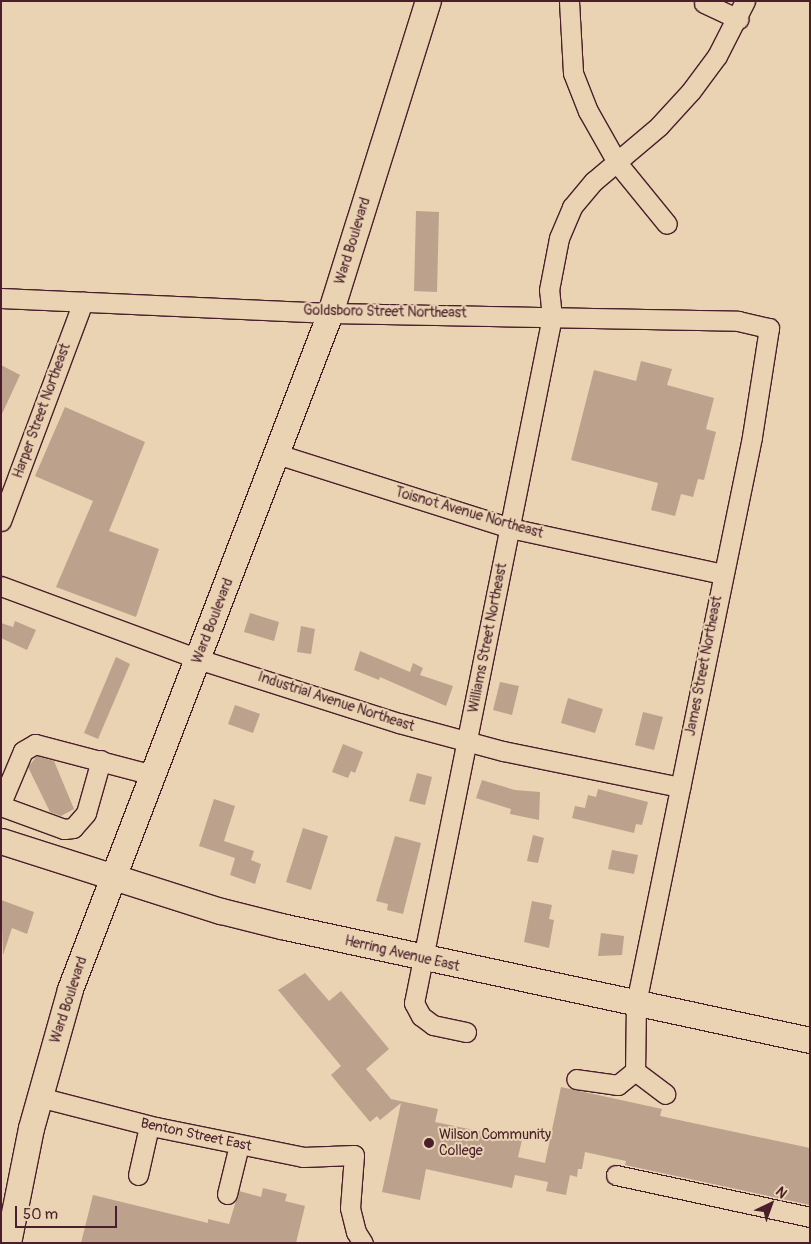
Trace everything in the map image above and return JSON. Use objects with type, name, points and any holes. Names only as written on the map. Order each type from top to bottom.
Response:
[{"type":"main road","name":"Ward Boulevard","points":[[8,1243],[39,1097],[70,989],[330,313],[428,1]]},
{"type":"main road","name":"Herring Avenue East","points":[[1,841],[221,911],[421,958],[810,1040]]},
{"type":"street","points":[[569,1],[573,73],[588,111],[618,164],[667,224]]},
{"type":"street","name":"Williams Street Northeast","points":[[466,1032],[433,1025],[421,1016],[414,1003],[421,958],[552,317],[549,290],[559,238],[572,207],[594,181],[618,164],[691,91],[717,56],[738,19],[745,1]]},
{"type":"street","points":[[704,3],[738,19]]},
{"type":"street","name":"Goldsboro Street Northeast","points":[[1,298],[330,313],[738,321],[769,328]]},
{"type":"street","name":"Harper Street Northeast","points":[[1,521],[83,302]]},
{"type":"street","name":"James Street Northeast","points":[[634,1071],[636,1003],[722,574],[752,437],[769,328]]},
{"type":"street","name":"Toisnot Avenue Northeast","points":[[276,454],[510,528],[722,574]]},
{"type":"street","name":"Industrial Avenue Northeast","points":[[1,586],[198,659],[466,742],[680,787]]},
{"type":"street","points":[[101,760],[86,813],[73,828],[64,830],[1,804],[23,752],[29,746],[43,744],[101,760],[153,775]]},
{"type":"street","points":[[576,1079],[618,1085],[634,1071],[664,1094]]},
{"type":"street","name":"Benton Street East","points":[[39,1097],[149,1126],[303,1158],[354,1155],[350,1208],[356,1232],[363,1243]]},
{"type":"street","points":[[138,1175],[149,1126]]},
{"type":"street","points":[[227,1194],[239,1145]]},
{"type":"street","points":[[616,1175],[810,1217]]},
{"type":"building","points":[[416,211],[439,212],[437,292],[414,291]]},
{"type":"building","points":[[641,361],[672,369],[667,385],[714,398],[706,429],[716,432],[704,480],[698,479],[693,497],[681,494],[675,516],[651,510],[658,483],[571,460],[594,370],[636,381]]},
{"type":"building","points":[[1,365],[20,375],[1,416]]},
{"type":"building","points":[[65,407],[145,442],[109,531],[159,549],[136,617],[56,587],[93,501],[35,476]]},
{"type":"building","points":[[250,613],[279,622],[274,641],[244,632]]},
{"type":"building","points":[[15,621],[36,630],[27,650],[1,638],[1,623],[13,627]]},
{"type":"building","points":[[301,626],[315,629],[311,654],[297,652]]},
{"type":"building","points":[[360,651],[410,672],[413,663],[423,668],[420,675],[453,686],[446,706],[380,677],[379,680],[354,670]]},
{"type":"building","points":[[116,657],[130,664],[98,739],[84,733]]},
{"type":"building","points":[[500,682],[519,686],[512,715],[493,710]]},
{"type":"building","points":[[568,698],[603,709],[595,733],[561,723]]},
{"type":"building","points":[[235,705],[260,714],[253,733],[228,724]]},
{"type":"building","points":[[643,712],[663,717],[654,750],[635,745]]},
{"type":"building","points":[[343,744],[363,752],[355,773],[351,771],[348,778],[332,772]]},
{"type":"building","points":[[37,756],[54,761],[74,809],[61,816],[50,812],[28,767]]},
{"type":"building","points":[[417,773],[432,777],[425,805],[409,801]]},
{"type":"building","points":[[482,780],[515,790],[540,792],[539,820],[510,814],[511,809],[476,798]]},
{"type":"building","points":[[598,789],[648,802],[642,825],[636,824],[634,833],[572,818],[575,806],[585,808],[588,795],[596,797]]},
{"type":"building","points":[[214,799],[235,806],[224,841],[254,851],[251,860],[261,864],[255,884],[230,875],[235,858],[199,846]]},
{"type":"building","points":[[303,828],[328,836],[311,890],[286,882]]},
{"type":"building","points":[[533,835],[544,838],[538,863],[527,861]]},
{"type":"building","points":[[395,836],[421,843],[403,914],[387,910],[388,904],[376,901]]},
{"type":"building","points":[[612,850],[638,855],[634,874],[608,869]]},
{"type":"building","points":[[1,900],[34,912],[27,934],[12,928],[3,955]]},
{"type":"building","points":[[532,901],[552,905],[549,919],[554,920],[549,948],[524,942]]},
{"type":"building","points":[[601,933],[624,936],[622,955],[598,956]]},
{"type":"building","points":[[305,973],[329,1001],[341,991],[389,1049],[366,1069],[391,1099],[438,1109],[435,1122],[522,1140],[518,1157],[545,1163],[561,1087],[662,1109],[660,1116],[810,1148],[810,1205],[625,1165],[626,1161],[585,1152],[582,1169],[578,1169],[577,1177],[570,1175],[566,1195],[546,1191],[548,1182],[515,1175],[512,1188],[426,1169],[420,1200],[382,1192],[401,1103],[380,1120],[377,1116],[370,1122],[331,1075],[341,1066],[278,990]]},
{"type":"building","points":[[263,1188],[287,1194],[285,1201],[305,1206],[296,1243],[81,1243],[93,1195],[208,1223],[208,1219],[229,1224],[239,1191],[261,1197]]},
{"type":"place","name":"Wilson Community College","points":[[429,1143]]}]
